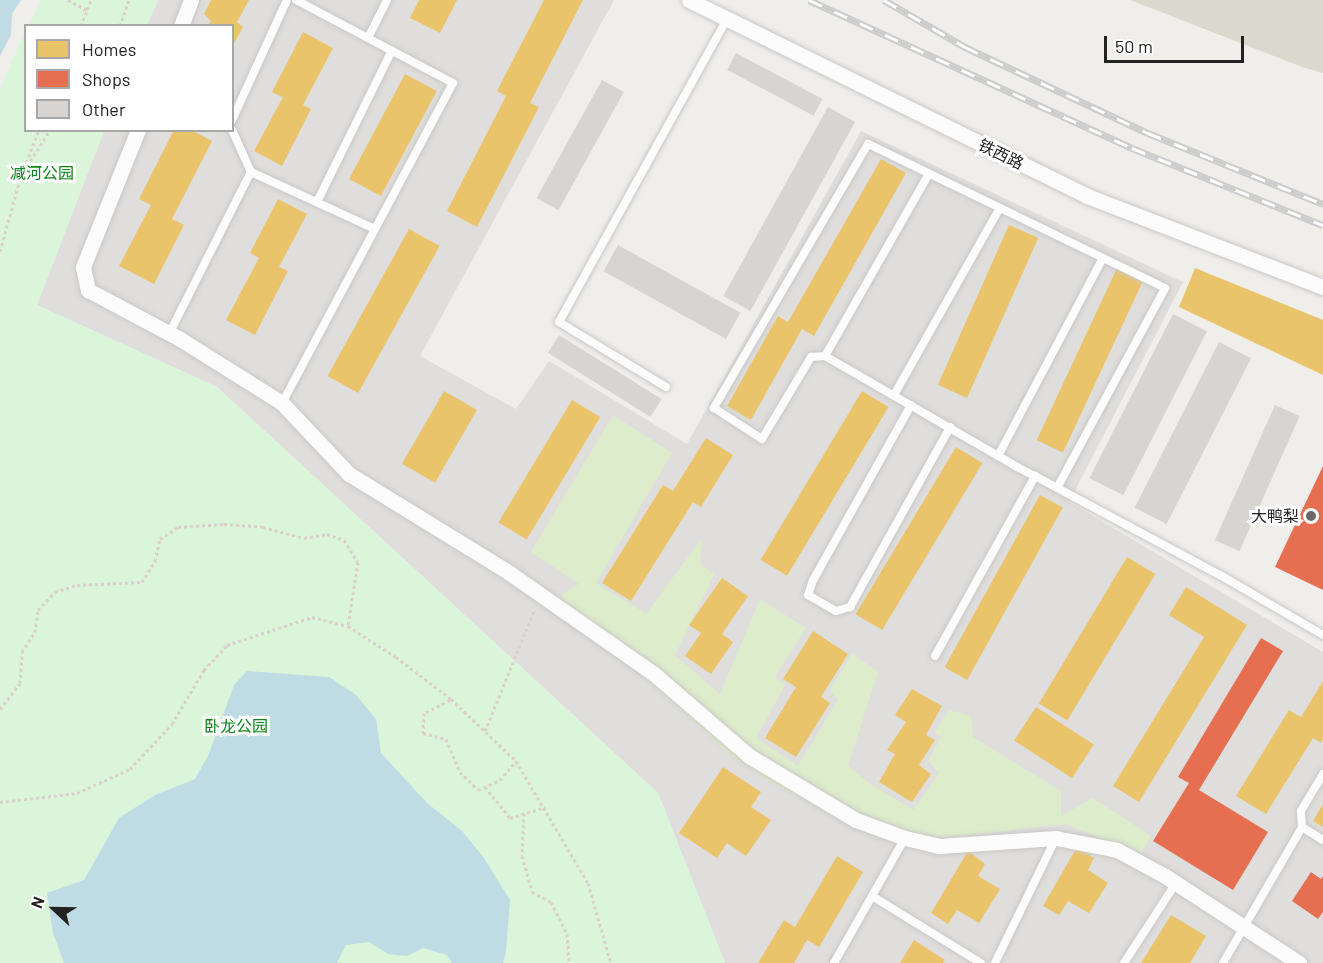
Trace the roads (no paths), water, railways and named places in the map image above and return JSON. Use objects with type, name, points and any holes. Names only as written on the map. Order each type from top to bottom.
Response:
[{"type":"street","points":[[182,24],[191,0]]},
{"type":"street","name":"铁西路","points":[[689,0],[1087,196],[1323,287]]},
{"type":"street","points":[[137,132],[83,267],[88,290],[169,334],[282,403],[349,474],[508,572],[653,673],[748,756],[856,820],[905,838],[939,846],[1056,838],[1117,850],[1176,883],[1299,963]]},
{"type":"lane","points":[[234,116],[287,0]]},
{"type":"lane","points":[[282,403],[453,83],[296,0]]},
{"type":"lane","points":[[368,38],[387,0]]},
{"type":"lane","points":[[666,387],[559,322],[727,19]]},
{"type":"lane","points":[[316,202],[392,51]]},
{"type":"lane","points":[[233,132],[251,172],[375,229]]},
{"type":"lane","points":[[1056,488],[1165,288],[868,144],[714,408],[762,439],[811,357],[825,356],[998,456],[1056,488],[1220,575],[1323,635]]},
{"type":"lane","points":[[169,334],[251,172]]},
{"type":"lane","points":[[825,356],[929,174]]},
{"type":"lane","points":[[894,395],[1000,208]]},
{"type":"lane","points":[[998,456],[1103,258]]},
{"type":"lane","points":[[910,405],[813,580],[808,596],[836,611],[850,607],[950,428]]},
{"type":"lane","points":[[935,656],[1035,476]]},
{"type":"lane","points":[[1223,963],[1302,827],[1301,811],[1323,774]]},
{"type":"lane","points":[[1302,827],[1323,840]]},
{"type":"lane","points":[[834,963],[905,838]]},
{"type":"lane","points":[[995,963],[1056,838]]},
{"type":"lane","points":[[1124,963],[1176,883]]},
{"type":"lane","points":[[872,896],[981,963]]},
{"type":"water","points":[[0,0],[21,0],[12,14],[11,35],[0,56]]},
{"type":"water","points":[[247,671],[329,677],[356,695],[376,719],[381,753],[427,803],[462,831],[484,858],[510,900],[503,963],[452,963],[447,955],[423,948],[407,956],[388,954],[369,942],[346,945],[337,963],[64,963],[53,933],[47,893],[84,880],[119,818],[155,795],[195,779],[208,756],[234,685]]},
{"type":"railway","points":[[809,0],[1132,148],[1323,225]]},
{"type":"railway","points":[[884,0],[965,47],[1148,133],[1323,204]]},
{"type":"place","name":"大鸭梨","points":[[1311,516]]},
{"type":"park label","name":"减河公园","points":[[42,173]]},
{"type":"park label","name":"卧龙公园","points":[[236,726]]}]
